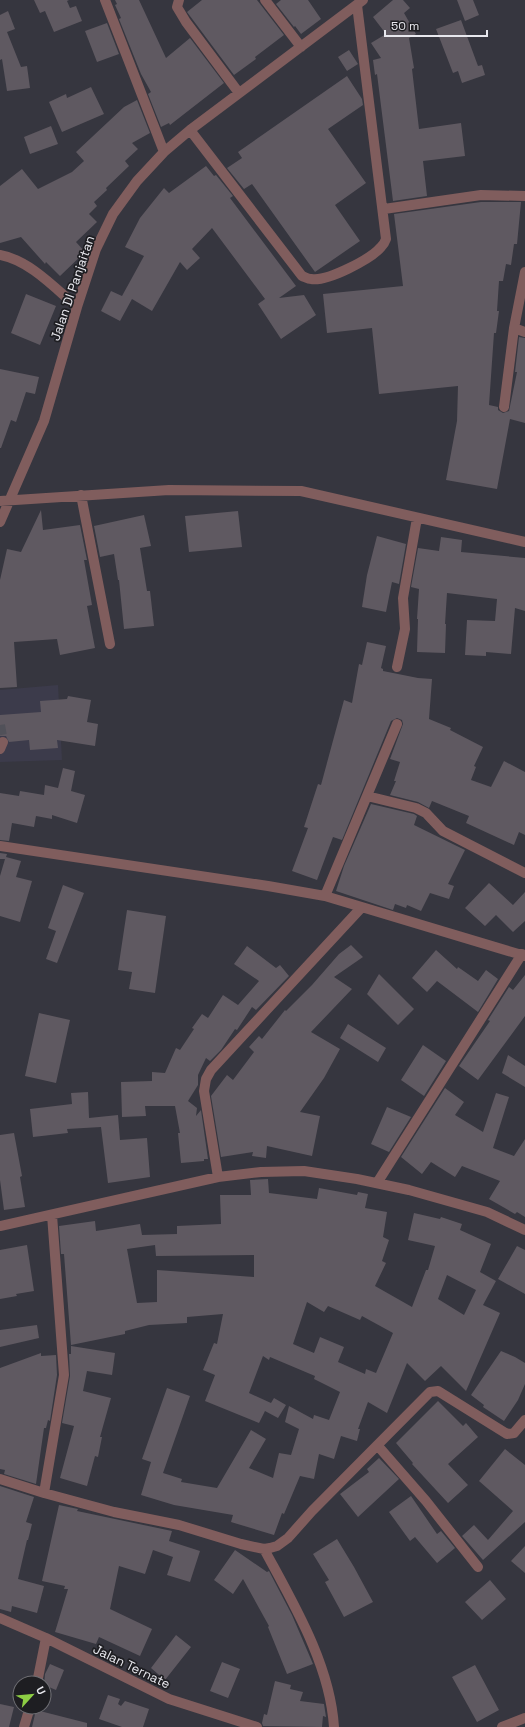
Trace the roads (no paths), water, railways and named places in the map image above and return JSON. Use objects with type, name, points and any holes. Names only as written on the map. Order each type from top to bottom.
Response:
[{"type":"street","points":[[105,0],[164,152]]},
{"type":"street","points":[[179,0],[177,6],[186,22],[239,93]]},
{"type":"street","points":[[265,0],[301,47]]},
{"type":"street","points":[[190,130],[302,276],[312,279],[324,278],[366,259],[381,248],[386,239],[384,209],[360,2]]},
{"type":"street","name":"Jalan DI Panjaitan","points":[[0,522],[44,421],[76,307],[96,249],[113,214],[136,181],[164,152],[190,130],[360,2]]},
{"type":"street","points":[[384,209],[481,195],[525,196]]},
{"type":"street","points":[[0,255],[7,256],[28,267],[56,288],[76,307]]},
{"type":"street","points":[[504,407],[514,328],[525,272]]},
{"type":"street","points":[[514,328],[525,332]]},
{"type":"street","points":[[0,501],[11,499],[170,490],[301,491],[525,542]]},
{"type":"street","points":[[81,495],[110,644]]},
{"type":"street","points":[[396,667],[405,629],[403,598],[417,518]]},
{"type":"street","points":[[326,896],[397,724]]},
{"type":"street","points":[[367,796],[416,808],[426,813],[443,831],[525,873]]},
{"type":"street","points":[[0,846],[326,896],[361,908],[524,955],[377,1183]]},
{"type":"street","points":[[218,1177],[204,1091],[206,1079],[211,1070],[361,908]]},
{"type":"street","points":[[0,1226],[218,1177],[261,1172],[304,1171],[377,1183],[487,1212],[525,1230]]},
{"type":"street","points":[[44,1493],[64,1375],[52,1215]]},
{"type":"street","points":[[0,1478],[44,1493],[114,1512],[179,1525],[241,1544],[264,1548],[278,1546],[288,1538],[312,1511],[430,1392],[438,1391],[507,1434],[514,1433],[525,1420]]},
{"type":"street","points":[[378,1446],[426,1501],[478,1567]]},
{"type":"street","points":[[264,1548],[298,1612],[317,1658],[333,1707],[334,1727]]},
{"type":"street","name":"Jalan Ternate","points":[[0,1618],[46,1638],[169,1699],[257,1727]]},
{"type":"street","points":[[39,1675],[46,1638]]},
{"type":"street","points":[[24,1727],[28,1715]]},
{"type":"street","points":[[502,1727],[525,1718]]},
{"type":"tunnel","points":[[0,725],[3,742]]}]
